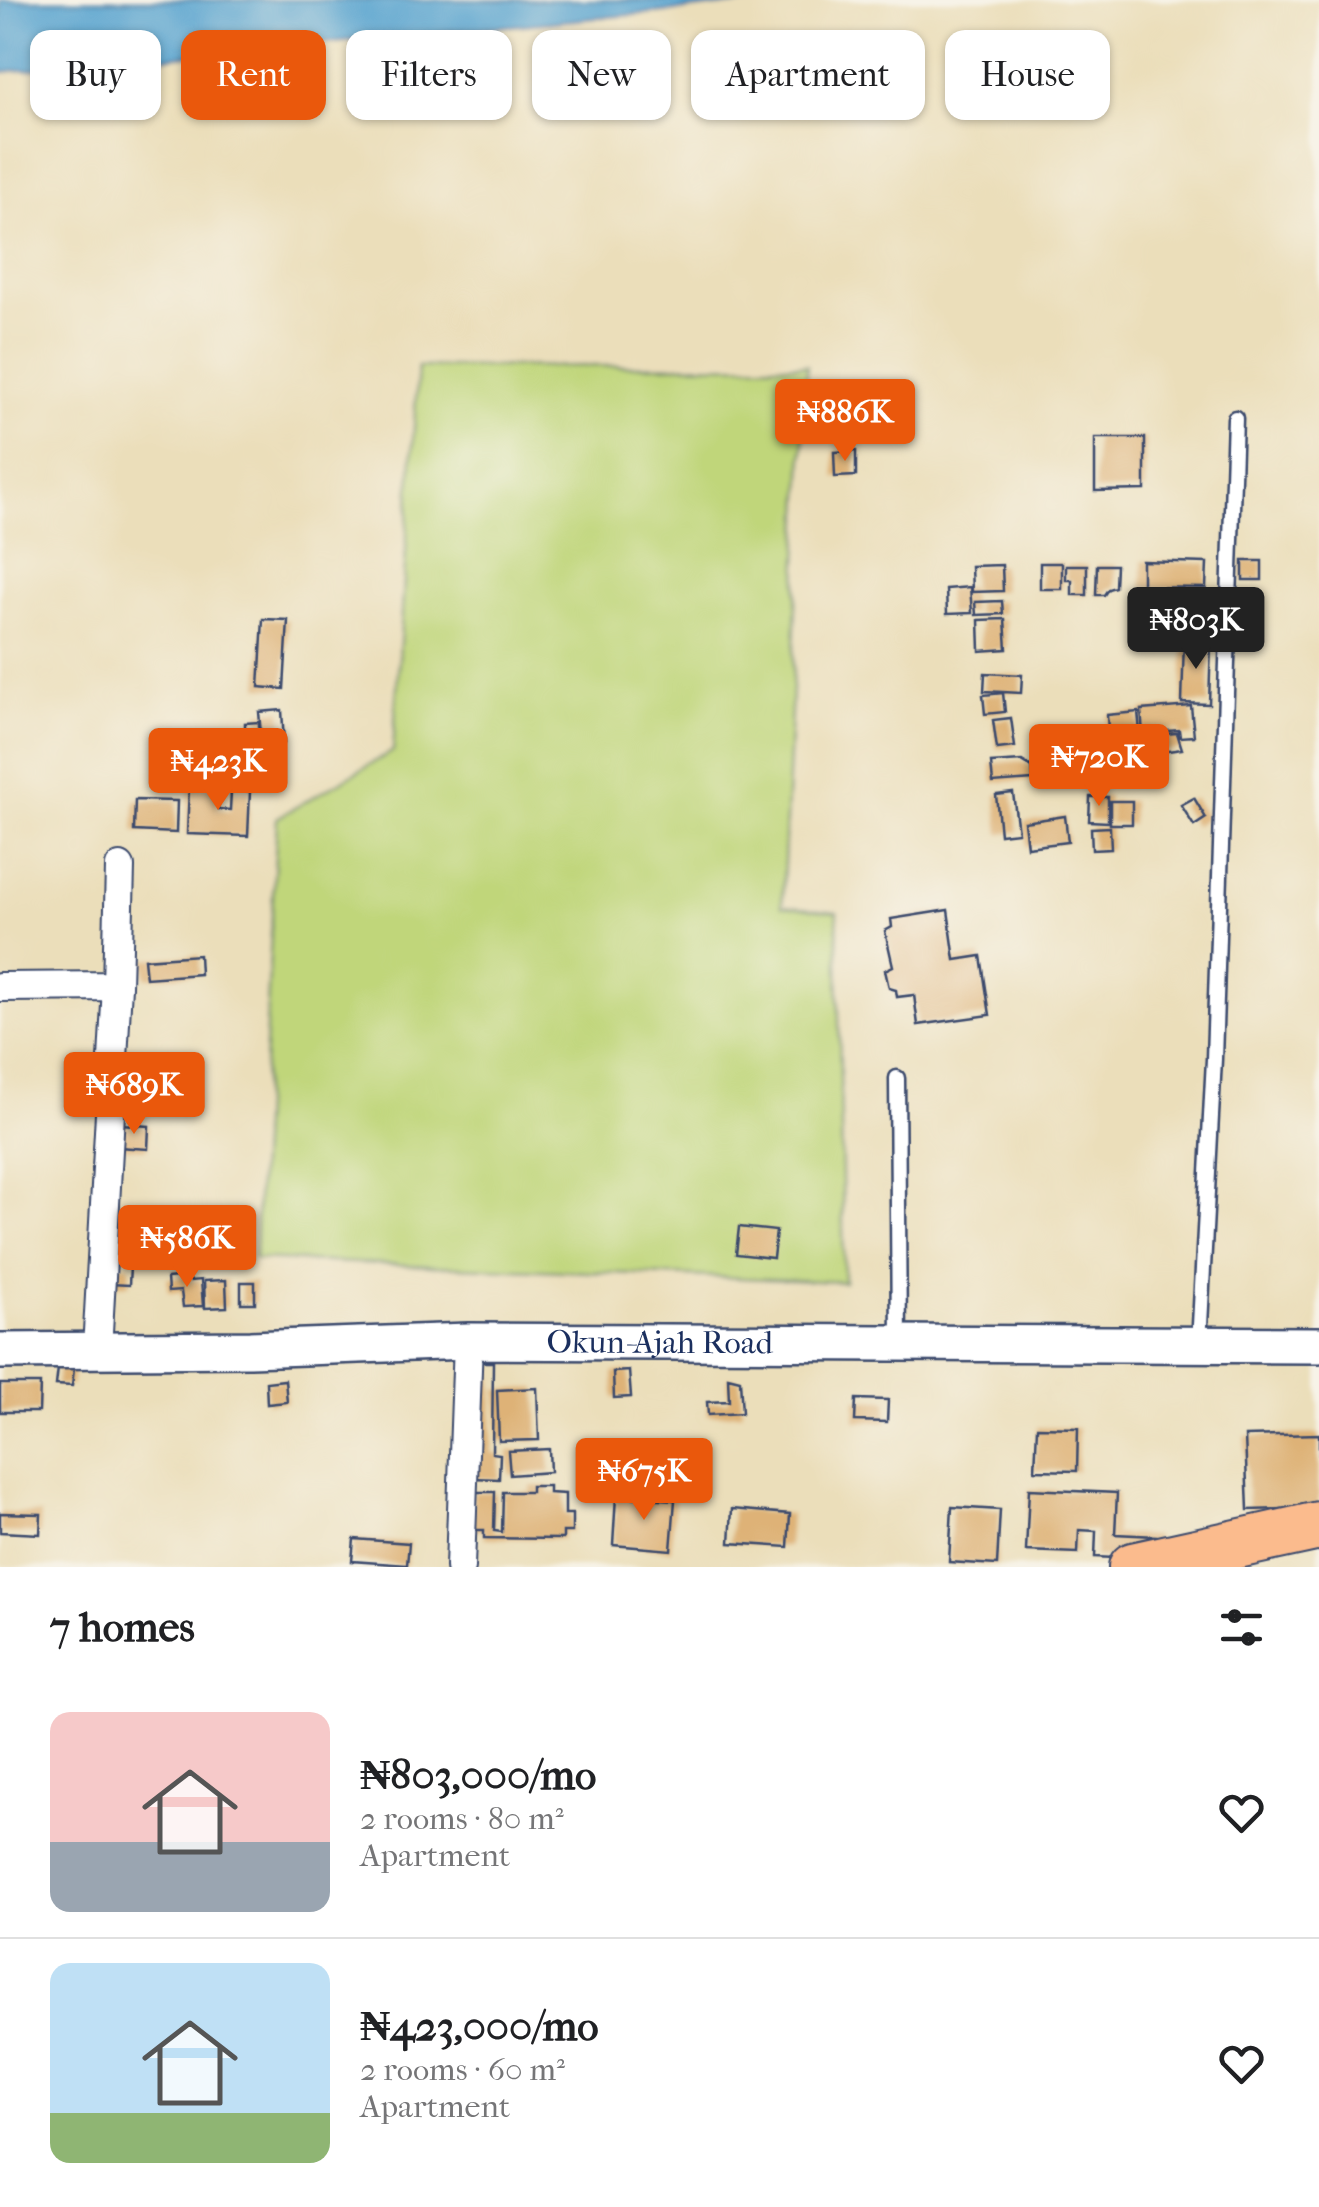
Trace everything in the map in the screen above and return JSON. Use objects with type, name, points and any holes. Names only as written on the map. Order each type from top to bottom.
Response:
[{"type":"highway","points":[[1133,1567],[1319,1526]]},
{"type":"street","points":[[97,1350],[120,867]]},
{"type":"street","points":[[0,987],[117,986]]},
{"type":"street","name":"Okun-Ajah Road","points":[[0,1351],[468,1341],[1319,1346]]},
{"type":"street","points":[[460,1567],[468,1341]]},
{"type":"lane","points":[[1199,1345],[1214,1059],[1235,418]]},
{"type":"lane","points":[[897,1078],[899,1344]]},
{"type":"green space","points":[[807,365],[782,906],[837,912],[844,1282],[254,1259],[277,818],[393,751],[418,367]]},
{"type":"water","points":[[0,0],[794,0],[463,30],[346,30],[346,41],[326,42],[326,30],[181,30],[181,56],[161,57],[161,30],[30,30],[30,69],[0,72]]},
{"type":"building","points":[[1095,438],[1145,438],[1145,490],[1095,491]]},
{"type":"building","points":[[856,451],[856,476],[835,477],[834,452]]},
{"type":"building","points":[[1142,561],[1207,563],[1206,588],[1142,587]]},
{"type":"building","points":[[1243,561],[1262,561],[1262,580],[1243,580]]},
{"type":"building","points":[[1040,563],[1062,563],[1062,589],[1040,589]]},
{"type":"building","points":[[1002,565],[1003,591],[972,592],[971,566]]},
{"type":"building","points":[[1066,565],[1087,565],[1087,595],[1072,595]]},
{"type":"building","points":[[1097,565],[1116,565],[1115,587],[1104,595],[1096,595]]},
{"type":"building","points":[[970,587],[972,613],[947,614],[946,589]]},
{"type":"building","points":[[1002,601],[1003,614],[976,615],[975,602]]},
{"type":"building","points":[[263,619],[288,620],[284,689],[259,687]]},
{"type":"building","points":[[1005,619],[1007,649],[980,651],[979,620]]},
{"type":"building","points":[[1184,640],[1211,641],[1209,704],[1182,703]]},
{"type":"building","points":[[985,673],[1022,675],[1021,693],[984,691]]},
{"type":"building","points":[[1003,693],[1005,712],[985,714],[983,695]]},
{"type":"building","points":[[1191,706],[1194,736],[1180,737],[1179,730],[1143,733],[1141,710]]},
{"type":"building","points":[[282,710],[284,743],[262,745],[259,712]]},
{"type":"building","points":[[1138,712],[1141,742],[1109,745],[1107,715]]},
{"type":"building","points":[[1011,718],[1015,747],[997,749],[993,720]]},
{"type":"building","points":[[259,722],[259,741],[245,741],[245,723]]},
{"type":"building","points":[[1177,733],[1182,749],[1154,753],[1152,735]]},
{"type":"building","points":[[1022,761],[1032,767],[1033,780],[993,783],[991,763]]},
{"type":"building","points":[[189,787],[219,788],[218,809],[230,810],[231,791],[250,791],[248,836],[187,834]]},
{"type":"building","points":[[1013,793],[1018,832],[1000,834],[996,795]]},
{"type":"building","points":[[1090,797],[1108,797],[1108,822],[1089,821]]},
{"type":"building","points":[[1194,798],[1206,818],[1194,826],[1181,805]]},
{"type":"building","points":[[135,800],[177,801],[176,833],[134,831]]},
{"type":"building","points":[[1110,801],[1132,801],[1132,824],[1110,824]]},
{"type":"building","points":[[1065,816],[1068,842],[1027,847],[1024,822]]},
{"type":"building","points":[[1110,827],[1111,849],[1092,850],[1091,828]]},
{"type":"building","points":[[948,910],[955,960],[981,956],[990,1015],[918,1025],[914,995],[897,997],[896,990],[889,988],[885,970],[893,966],[885,931],[892,927],[891,919]]},
{"type":"building","points":[[199,955],[200,974],[146,978],[144,959]]},
{"type":"building","points":[[120,1124],[149,1126],[148,1149],[118,1147]]},
{"type":"building","points":[[739,1227],[776,1231],[773,1258],[736,1254]]},
{"type":"building","points":[[113,1230],[137,1231],[137,1241],[130,1241],[130,1246],[113,1246]]},
{"type":"building","points":[[111,1264],[130,1266],[129,1285],[110,1284]]},
{"type":"building","points":[[189,1276],[190,1281],[201,1280],[203,1306],[183,1307],[181,1291],[168,1292],[167,1278]]},
{"type":"building","points":[[226,1280],[227,1307],[205,1308],[204,1281]]},
{"type":"building","points":[[241,1282],[255,1282],[255,1303],[241,1303]]},
{"type":"building","points":[[473,1362],[493,1362],[492,1453],[500,1454],[499,1479],[472,1478]]},
{"type":"building","points":[[58,1368],[74,1369],[72,1386],[56,1385]]},
{"type":"building","points":[[629,1371],[631,1397],[614,1398],[613,1372]]},
{"type":"building","points":[[728,1377],[740,1380],[742,1413],[708,1415],[707,1402],[729,1401]]},
{"type":"building","points":[[285,1380],[287,1402],[267,1404],[266,1382]]},
{"type":"building","points":[[0,1384],[40,1384],[39,1412],[0,1412]]},
{"type":"building","points":[[537,1388],[539,1440],[499,1441],[497,1390]]},
{"type":"building","points":[[856,1399],[888,1400],[887,1422],[855,1421]]},
{"type":"building","points":[[1037,1427],[1078,1428],[1077,1471],[1035,1470]]},
{"type":"building","points":[[1319,1434],[1319,1508],[1248,1510],[1245,1436]]},
{"type":"building","points":[[549,1449],[550,1472],[510,1475],[508,1451]]},
{"type":"building","points":[[531,1486],[549,1486],[549,1493],[565,1494],[565,1514],[572,1514],[572,1532],[563,1532],[563,1539],[484,1538],[484,1530],[472,1530],[473,1492],[495,1492],[494,1531],[502,1532],[503,1492],[531,1492]]},
{"type":"building","points":[[1029,1489],[1117,1493],[1115,1534],[1156,1536],[1154,1560],[1095,1557],[1096,1531],[1079,1530],[1078,1553],[1026,1551]]},
{"type":"building","points":[[616,1496],[675,1500],[671,1550],[613,1545]]},
{"type":"building","points":[[952,1507],[1000,1510],[997,1565],[949,1562]]},
{"type":"building","points":[[732,1509],[790,1514],[788,1547],[730,1543]]},
{"type":"building","points":[[0,1513],[41,1514],[40,1534],[0,1532]]},
{"type":"building","points":[[354,1539],[409,1543],[407,1565],[352,1561]]}]
